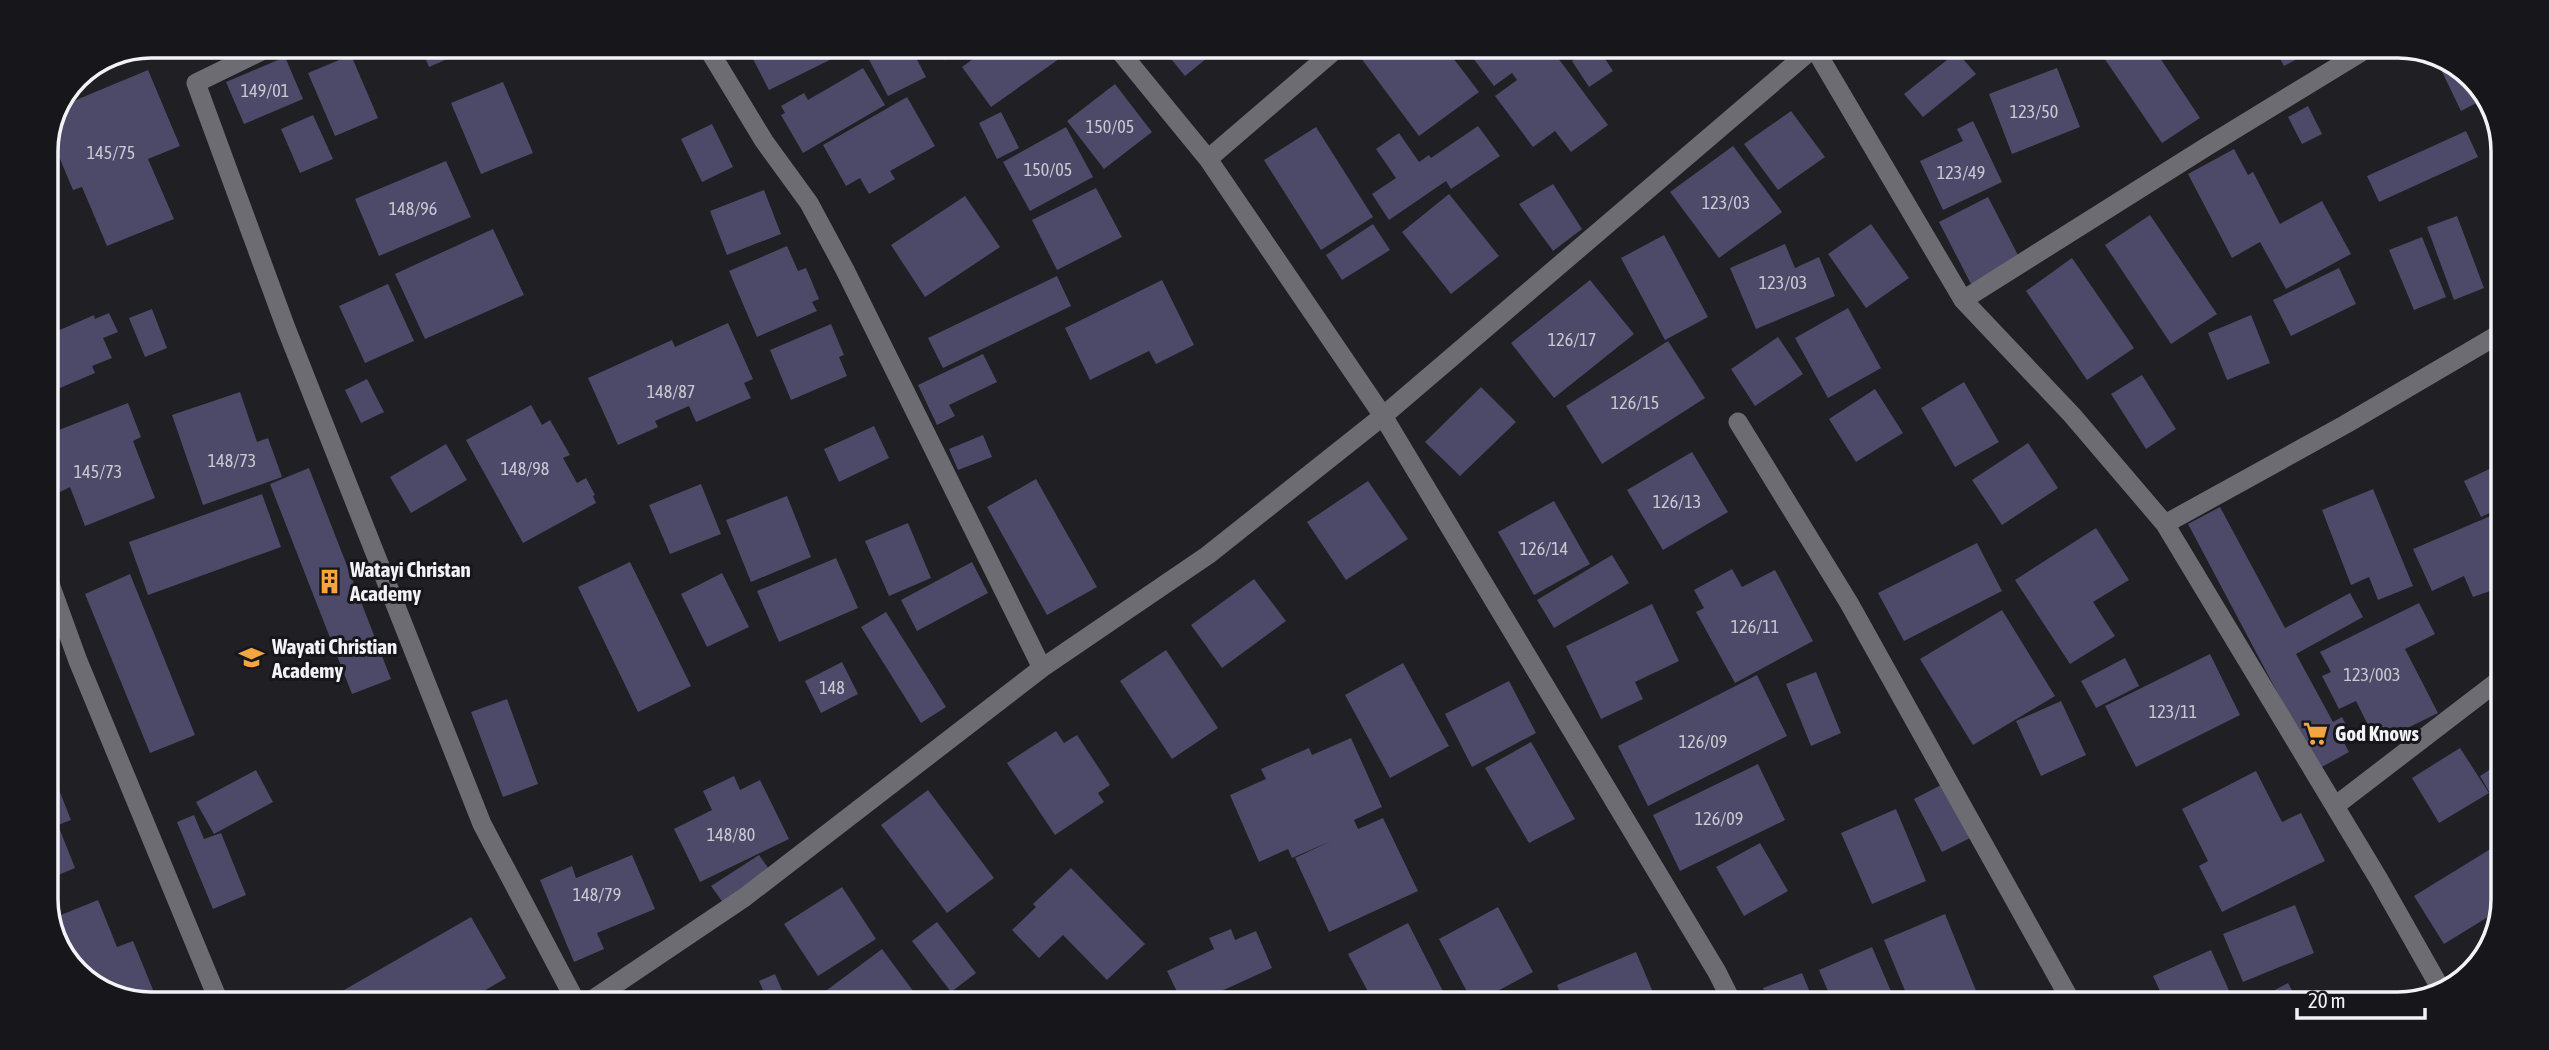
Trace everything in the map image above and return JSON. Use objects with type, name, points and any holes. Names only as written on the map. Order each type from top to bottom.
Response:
[{"type":"street","points":[[247,58],[196,83],[286,328],[482,824],[571,992]]},
{"type":"street","points":[[714,58],[764,141],[809,203],[845,270],[1042,668]]},
{"type":"street","points":[[1125,58],[1208,159],[1383,416],[1727,992]]},
{"type":"street","points":[[1208,159],[1326,58]]},
{"type":"street","points":[[604,992],[745,897],[1042,668],[1208,555],[1383,416],[1802,58]]},
{"type":"street","points":[[1820,58],[1963,300],[2071,415],[2165,524],[2335,806],[2438,983]]},
{"type":"street","points":[[1963,300],[2352,58]]},
{"type":"street","points":[[2165,524],[2346,424],[2491,339]]},
{"type":"street","points":[[1738,422],[1849,603],[2066,992]]},
{"type":"street","points":[[58,606],[78,661],[215,992]]},
{"type":"street","points":[[2335,806],[2491,686]]},
{"type":"building","points":[[285,58],[303,99],[244,124],[226,82]]},
{"type":"building","points":[[344,58],[352,58],[378,118],[335,136],[308,73]]},
{"type":"building","points":[[425,58],[450,58],[429,67]]},
{"type":"building","points":[[753,58],[834,58],[769,90]]},
{"type":"building","points":[[868,58],[916,58],[926,77],[888,96]]},
{"type":"building","points":[[974,58],[1059,59],[991,107],[962,67]]},
{"type":"building","points":[[1170,58],[1207,58],[1185,76]]},
{"type":"building","points":[[1361,58],[1453,58],[1479,92],[1419,136]]},
{"type":"building","points":[[1473,58],[1558,58],[1608,125],[1571,152],[1555,131],[1533,147],[1495,96],[1517,80],[1512,73],[1494,86]]},
{"type":"building","points":[[1576,58],[1605,58],[1613,71],[1589,87],[1572,61]]},
{"type":"building","points":[[1949,58],[1962,58],[1976,74],[1923,117],[1904,94]]},
{"type":"building","points":[[2104,58],[2160,58],[2200,118],[2162,143]]},
{"type":"building","points":[[2280,58],[2299,58],[2284,66]]},
{"type":"building","points":[[863,68],[885,105],[803,153],[781,115],[785,113],[781,106],[804,93],[808,100]]},
{"type":"building","points":[[2057,68],[2080,127],[2012,154],[1989,94]]},
{"type":"building","points":[[2440,68],[2464,85],[2478,102],[2461,111]]},
{"type":"building","points":[[148,70],[180,146],[148,159],[174,219],[107,246],[82,187],[73,190],[58,154],[60,133],[72,102]]},
{"type":"building","points":[[503,82],[533,153],[481,174],[451,103]]},
{"type":"building","points":[[1115,84],[1152,132],[1104,169],[1067,121]]},
{"type":"building","points":[[907,97],[935,146],[890,171],[895,179],[869,194],[860,178],[846,186],[823,145]]},
{"type":"building","points":[[2308,106],[2322,134],[2302,144],[2288,117]]},
{"type":"building","points":[[1791,111],[1825,157],[1778,190],[1744,144]]},
{"type":"building","points":[[1001,112],[1019,148],[997,159],[979,123]]},
{"type":"building","points":[[313,115],[333,159],[300,173],[281,129]]},
{"type":"building","points":[[1973,121],[2002,182],[1943,210],[1920,161],[1963,141],[1957,129]]},
{"type":"building","points":[[712,124],[733,167],[702,182],[681,139]]},
{"type":"building","points":[[1478,126],[1500,156],[1451,189],[1446,181],[1389,220],[1372,194],[1396,178],[1376,149],[1399,133],[1419,162],[1429,155],[1431,158]]},
{"type":"building","points":[[1066,127],[1093,177],[1030,211],[1003,162]]},
{"type":"building","points":[[1316,127],[1373,217],[1321,250],[1264,160]]},
{"type":"building","points":[[2466,131],[2478,157],[2379,202],[2367,176]]},
{"type":"building","points":[[1733,146],[1782,212],[1719,258],[1670,192]]},
{"type":"building","points":[[2234,149],[2248,175],[2253,172],[2280,224],[2322,201],[2351,254],[2286,289],[2260,242],[2232,258],[2188,174]]},
{"type":"building","points":[[446,161],[471,217],[379,256],[355,199]]},
{"type":"building","points":[[1553,184],[1582,229],[1553,251],[1519,204]]},
{"type":"building","points":[[1096,188],[1122,237],[1057,270],[1032,220]]},
{"type":"building","points":[[764,190],[781,234],[727,255],[710,211]]},
{"type":"building","points":[[1449,194],[1499,256],[1451,294],[1402,232]]},
{"type":"building","points":[[965,196],[1000,247],[925,297],[891,245]]},
{"type":"building","points":[[1988,197],[2020,259],[1971,284],[1939,222]]},
{"type":"building","points":[[2150,215],[2217,314],[2171,344],[2105,245]]},
{"type":"building","points":[[2457,216],[2484,288],[2454,300],[2427,227]]},
{"type":"building","points":[[1373,224],[1390,250],[1342,280],[1326,255]]},
{"type":"building","points":[[1871,224],[1909,278],[1866,308],[1828,254]]},
{"type":"building","points":[[493,229],[524,295],[425,339],[395,274]]},
{"type":"building","points":[[1664,235],[1708,317],[1665,340],[1621,258]]},
{"type":"building","points":[[2422,237],[2446,297],[2414,310],[2389,250]]},
{"type":"building","points":[[1785,244],[1795,268],[1819,257],[1835,296],[1756,329],[1730,268]]},
{"type":"building","points":[[787,246],[798,271],[806,268],[819,299],[812,302],[817,311],[757,337],[729,271]]},
{"type":"building","points":[[2072,258],[2134,348],[2087,380],[2026,291]]},
{"type":"building","points":[[2339,268],[2356,304],[2291,336],[2273,300]]},
{"type":"building","points":[[1057,276],[1071,306],[943,368],[928,338]]},
{"type":"building","points":[[1162,280],[1194,345],[1156,364],[1149,351],[1090,380],[1065,328]]},
{"type":"building","points":[[1590,280],[1634,334],[1554,398],[1511,343]]},
{"type":"building","points":[[388,284],[414,341],[365,363],[339,306]]},
{"type":"building","points":[[1848,308],[1881,368],[1828,398],[1795,338]]},
{"type":"building","points":[[152,309],[167,348],[145,357],[129,318]]},
{"type":"building","points":[[109,313],[118,332],[103,338],[112,358],[92,366],[95,373],[58,389],[58,331],[94,315],[95,319]]},
{"type":"building","points":[[2251,315],[2270,363],[2227,380],[2208,333]]},
{"type":"building","points":[[728,323],[753,379],[744,383],[751,398],[696,422],[689,406],[655,421],[658,427],[618,445],[588,378],[672,340],[675,347]]},
{"type":"building","points":[[831,324],[844,355],[839,357],[847,376],[791,400],[770,350]]},
{"type":"building","points":[[1778,337],[1803,374],[1755,406],[1731,369]]},
{"type":"building","points":[[1668,341],[1705,398],[1602,464],[1566,406]]},
{"type":"building","points":[[983,354],[997,382],[949,405],[955,416],[937,425],[918,385]]},
{"type":"building","points":[[2142,375],[2176,429],[2146,449],[2111,394]]},
{"type":"building","points":[[367,379],[384,412],[361,423],[345,390]]},
{"type":"building","points":[[1964,382],[1999,442],[1955,467],[1921,408]]},
{"type":"building","points":[[1481,387],[1516,422],[1460,476],[1425,442]]},
{"type":"building","points":[[1875,389],[1903,433],[1856,462],[1829,419]]},
{"type":"building","points":[[240,392],[257,442],[268,438],[282,477],[203,505],[172,415]]},
{"type":"building","points":[[128,403],[141,437],[133,441],[155,498],[85,526],[70,487],[60,492],[58,487],[58,430]]},
{"type":"building","points":[[531,405],[542,425],[550,420],[570,455],[563,458],[577,483],[586,478],[596,503],[523,543],[466,440]]},
{"type":"building","points":[[874,426],[889,458],[839,482],[824,449]]},
{"type":"building","points":[[983,435],[992,457],[958,470],[949,449]]},
{"type":"building","points":[[2028,443],[2058,488],[2002,525],[1972,480]]},
{"type":"building","points":[[446,444],[467,480],[411,513],[390,477]]},
{"type":"building","points":[[1692,452],[1728,512],[1663,550],[1627,490]]},
{"type":"building","name":"Watayi Christan Academy","points":[[309,468],[391,679],[352,694],[270,484]]},
{"type":"building","points":[[2491,468],[2491,512],[2481,517],[2464,481]]},
{"type":"building","points":[[1036,479],[1097,587],[1047,615],[987,507]]},
{"type":"building","points":[[1368,481],[1408,539],[1346,580],[1307,522]]},
{"type":"building","points":[[701,484],[721,534],[670,554],[649,505]]},
{"type":"building","points":[[2373,489],[2413,586],[2378,600],[2369,577],[2351,585],[2322,510]]},
{"type":"building","points":[[262,494],[281,547],[148,595],[129,542]]},
{"type":"building","points":[[787,496],[811,557],[751,582],[726,520]]},
{"type":"building","points":[[1554,501],[1590,564],[1534,595],[1498,532]]},
{"type":"building","points":[[2220,507],[2285,628],[2350,593],[2363,617],[2296,654],[2333,722],[2342,717],[2350,732],[2341,737],[2349,752],[2318,769],[2188,524]]},
{"type":"building","points":[[2491,516],[2491,593],[2490,591],[2473,597],[2464,576],[2432,591],[2413,549]]},
{"type":"building","points":[[908,523],[931,578],[889,596],[865,541]]},
{"type":"building","points":[[2096,528],[2129,580],[2093,602],[2115,636],[2070,664],[2015,580]]},
{"type":"building","points":[[1977,543],[2002,591],[1904,641],[1878,593]]},
{"type":"building","points":[[1612,555],[1629,583],[1554,628],[1537,600]]},
{"type":"building","points":[[836,558],[858,608],[779,642],[757,591]]},
{"type":"building","points":[[630,562],[691,686],[638,712],[578,587]]},
{"type":"building","points":[[972,562],[988,593],[917,631],[901,600]]},
{"type":"building","points":[[1732,569],[1742,587],[1775,570],[1813,641],[1735,683],[1696,612],[1704,608],[1694,590]]},
{"type":"building","points":[[722,573],[749,627],[707,647],[681,594]]},
{"type":"building","points":[[130,574],[195,735],[150,753],[85,594]]},
{"type":"building","points":[[1254,579],[1286,621],[1222,668],[1191,625]]},
{"type":"building","points":[[2419,603],[2435,634],[2405,649],[2438,713],[2377,743],[2356,701],[2339,709],[2322,676],[2331,672],[2320,652]]},
{"type":"building","points":[[1652,604],[1679,661],[1635,682],[1643,699],[1601,719],[1566,646]]},
{"type":"building","points":[[2002,610],[2055,696],[1973,745],[1920,659]]},
{"type":"building","points":[[886,612],[946,707],[921,723],[861,627]]},
{"type":"building","points":[[1166,650],[1218,728],[1172,759],[1120,681]]},
{"type":"building","points":[[2210,654],[2240,715],[2136,767],[2105,706]]},
{"type":"building","points":[[2125,658],[2139,686],[2096,708],[2081,681]]},
{"type":"building","points":[[842,662],[858,694],[821,713],[805,681]]},
{"type":"building","points":[[1403,663],[1449,746],[1390,778],[1345,695]]},
{"type":"building","points":[[1816,672],[1841,733],[1811,746],[1786,684]]},
{"type":"building","points":[[1757,675],[1787,736],[1648,806],[1618,746]]},
{"type":"building","points":[[1509,681],[1536,733],[1472,767],[1445,714]]},
{"type":"building","points":[[507,699],[538,784],[503,797],[471,712]]},
{"type":"building","points":[[2061,701],[2086,755],[2041,776],[2016,721]]},
{"type":"building","points":[[1056,731],[1064,743],[1077,735],[1110,785],[1098,793],[1104,802],[1055,835],[1007,763]]},
{"type":"building","points":[[1351,738],[1382,807],[1354,820],[1358,829],[1383,818],[1418,891],[1329,932],[1295,858],[1331,841],[1292,858],[1288,849],[1259,862],[1230,795],[1266,779],[1261,769],[1309,748],[1312,755]]},
{"type":"building","points":[[1531,742],[1575,819],[1529,843],[1485,768]]},
{"type":"building","points":[[2460,748],[2489,793],[2439,823],[2412,778]]},
{"type":"building","points":[[1758,764],[1785,820],[1680,871],[1653,815]]},
{"type":"building","points":[[2491,769],[2491,795],[2480,776]]},
{"type":"building","points":[[256,770],[273,802],[214,834],[196,802]]},
{"type":"building","points":[[2256,771],[2282,822],[2301,813],[2325,861],[2222,912],[2199,866],[2208,861],[2182,809]]},
{"type":"building","points":[[734,776],[740,790],[760,780],[789,839],[700,882],[674,829],[712,810],[703,791]]},
{"type":"building","points":[[1943,784],[1970,838],[1942,852],[1914,799]]},
{"type":"building","points":[[58,787],[71,820],[58,825]]},
{"type":"building","points":[[928,790],[994,878],[947,913],[881,825]]},
{"type":"building","points":[[1896,809],[1926,881],[1872,904],[1841,833]]},
{"type":"building","points":[[194,815],[204,839],[221,833],[246,895],[213,909],[177,822]]},
{"type":"building","points":[[58,825],[75,868],[58,875]]},
{"type":"building","points":[[1760,843],[1788,891],[1744,916],[1716,867]]},
{"type":"building","points":[[2491,849],[2489,916],[2444,944],[2414,896]]},
{"type":"building","points":[[632,855],[655,909],[597,933],[604,949],[574,962],[540,880],[572,866],[576,878]]},
{"type":"building","points":[[759,855],[771,872],[724,904],[711,886]]},
{"type":"building","points":[[1071,868],[1145,944],[1107,980],[1063,935],[1039,958],[1012,930],[1036,907],[1033,904]]},
{"type":"building","points":[[842,887],[876,939],[818,976],[784,924]]},
{"type":"building","points":[[98,900],[117,947],[133,941],[154,992],[121,987],[99,977],[70,946],[60,915]]},
{"type":"building","points":[[2295,905],[2314,953],[2243,982],[2223,934]]},
{"type":"building","points":[[1498,907],[1533,972],[1496,992],[1467,992],[1439,939]]},
{"type":"building","points":[[1945,914],[1977,992],[1905,992],[1884,940]]},
{"type":"building","points":[[471,917],[506,978],[482,992],[341,992]]},
{"type":"building","points":[[937,922],[976,973],[951,992],[912,941]]},
{"type":"building","points":[[1408,923],[1443,992],[1368,992],[1348,954]]},
{"type":"building","points":[[1231,929],[1235,940],[1256,931],[1272,968],[1219,992],[1177,992],[1167,971],[1214,949],[1209,938]]},
{"type":"building","points":[[1872,947],[1891,992],[1828,992],[1819,970]]},
{"type":"building","points":[[882,949],[914,992],[824,992]]},
{"type":"building","points":[[2211,950],[2230,992],[2160,992],[2153,976]]},
{"type":"building","points":[[1636,952],[1653,992],[1559,992],[1557,985]]},
{"type":"building","points":[[1802,973],[1810,992],[1765,992],[1763,988]]},
{"type":"building","points":[[775,974],[783,992],[764,992],[759,981]]},
{"type":"building","points":[[2288,983],[2293,992],[2271,992]]},
{"type":"place","name":"Watayi Christan Academy","points":[[330,581]]},
{"type":"place","name":"Wayati Christian Academy","points":[[252,658]]},
{"type":"place","name":"God Knows","points":[[2315,733]]}]
